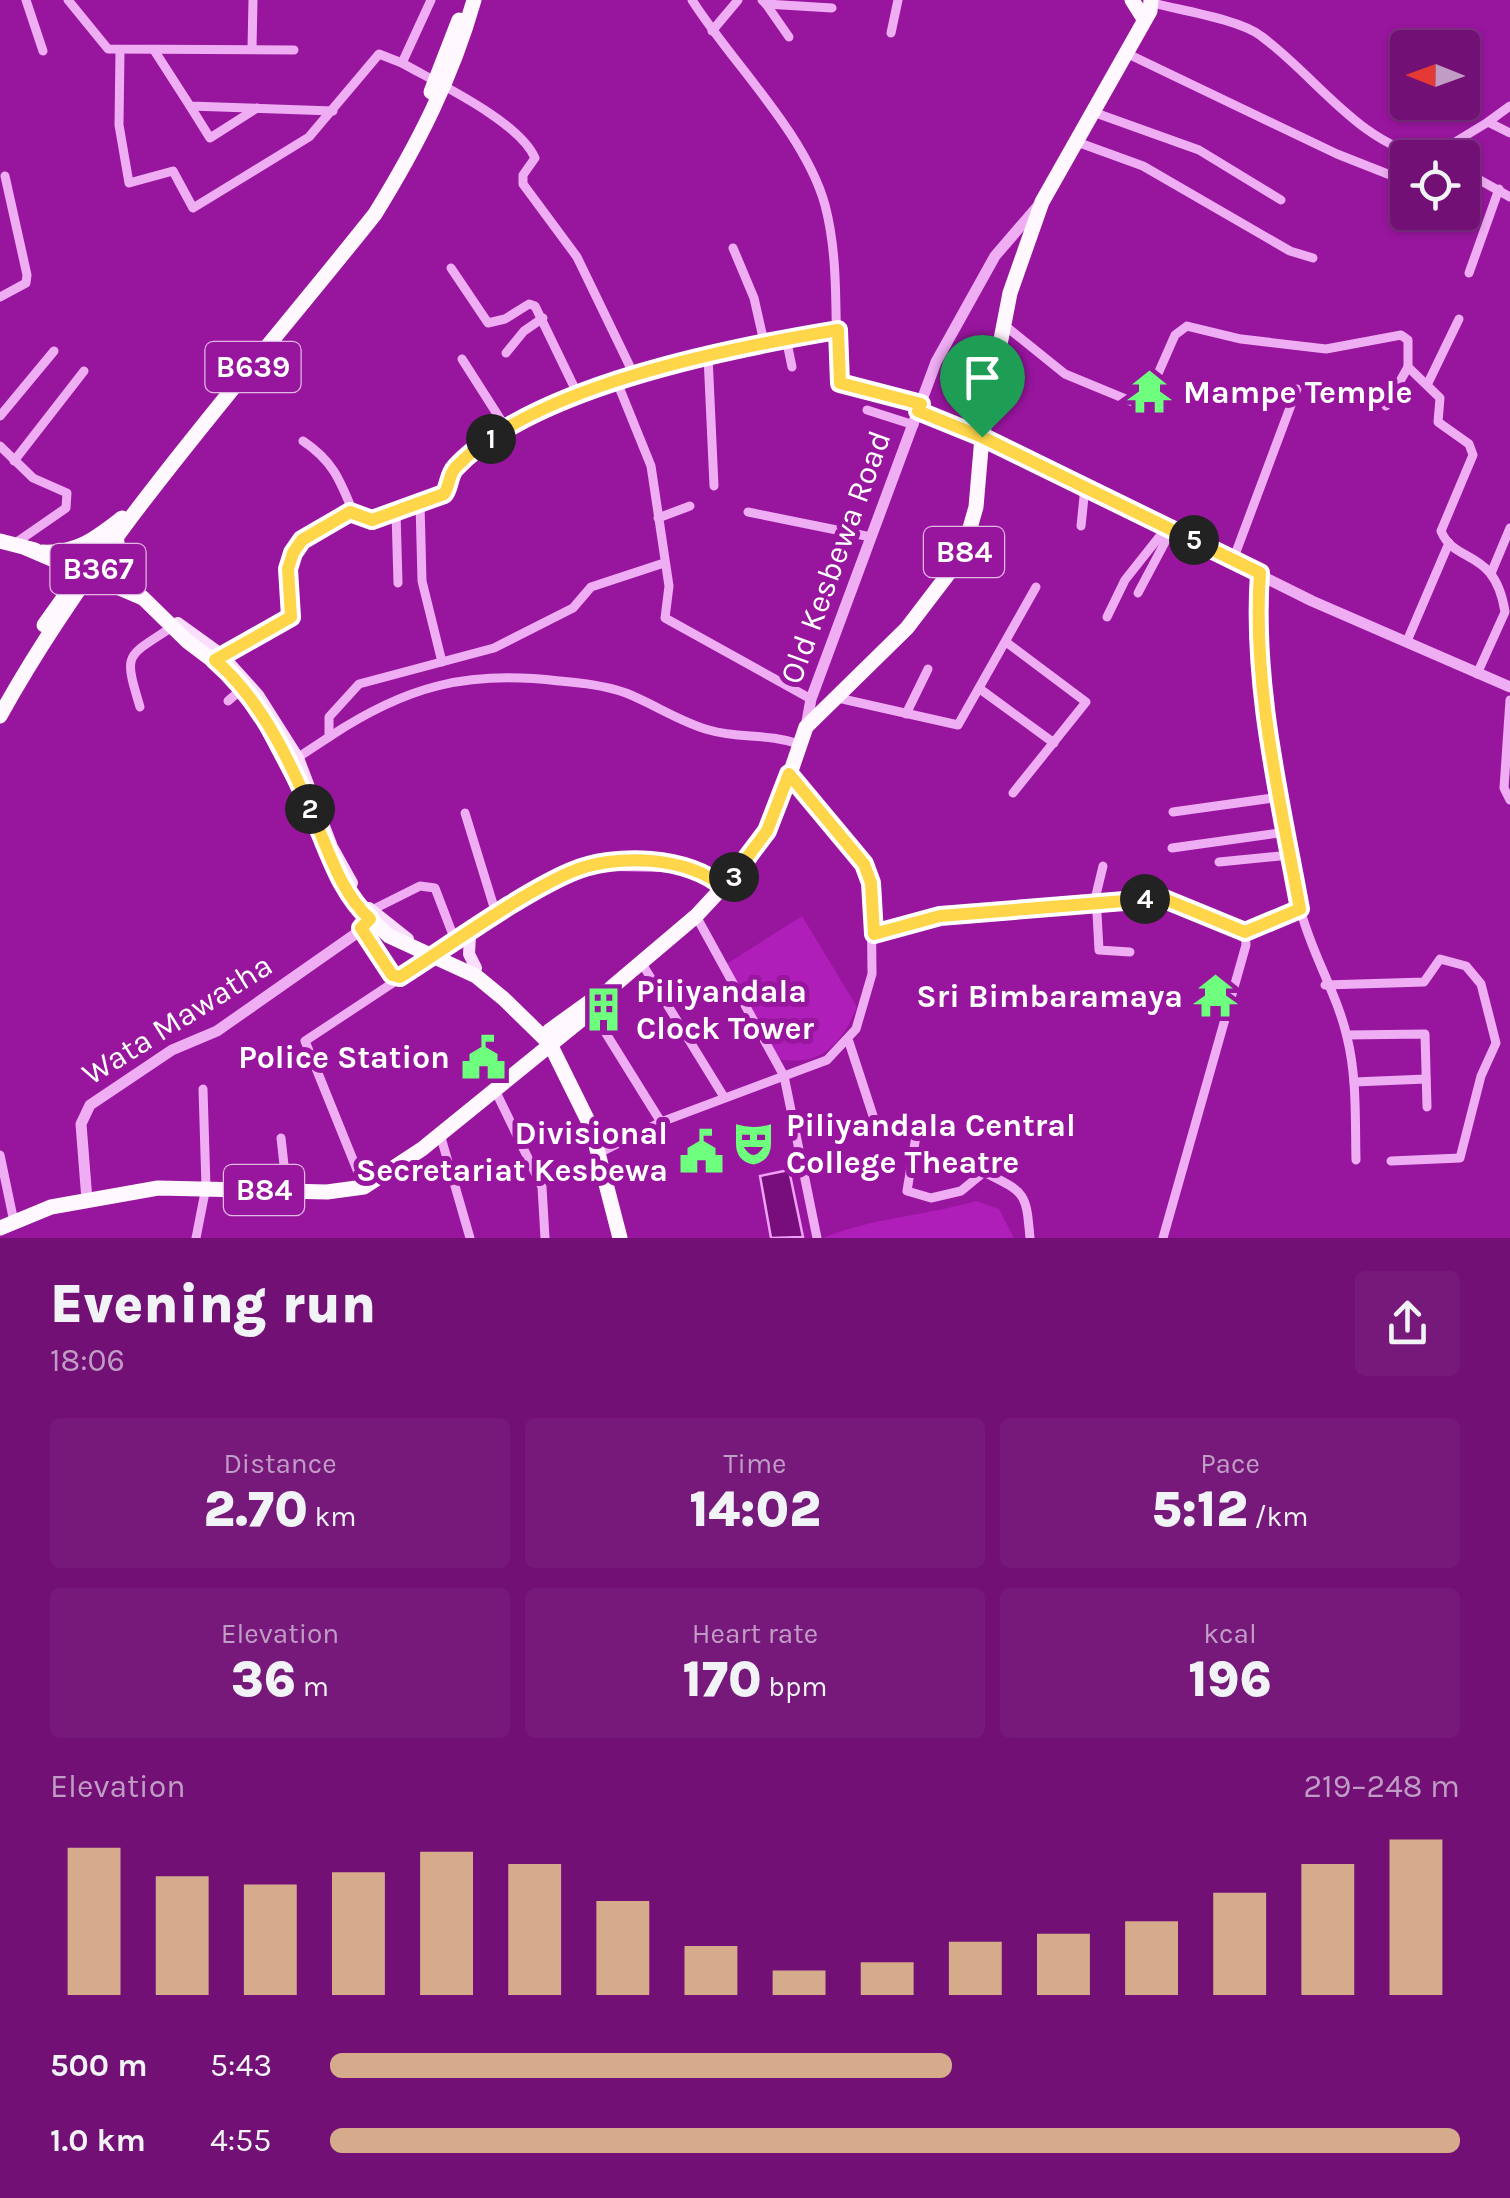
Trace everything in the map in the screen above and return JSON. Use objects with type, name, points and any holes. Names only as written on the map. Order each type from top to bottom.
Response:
[{"type":"main road","name":"B639","points":[[0,716],[122,518],[353,227],[400,156],[440,84],[465,0]]},
{"type":"main road","name":"B639","points":[[0,696],[51,614],[118,537],[375,214],[410,158],[474,0]]},
{"type":"main road","name":"B84","points":[[496,1086],[522,1069],[550,1037],[592,1011],[611,988],[724,888],[767,831],[806,728],[907,628],[962,556],[976,508],[982,437],[1001,323],[1042,202],[1144,19],[1144,0]]},
{"type":"main road","points":[[51,614],[60,576],[44,555],[71,551],[88,543],[122,518]]},
{"type":"main road","points":[[71,604],[96,587],[130,586],[116,563],[118,537]]},
{"type":"main road","name":"B367","points":[[13,544],[130,586],[163,607],[218,657],[258,694],[292,761],[336,872],[368,919],[389,936],[444,951],[476,968],[550,1037]]},
{"type":"main road","name":"B367","points":[[130,586],[172,627],[218,657],[292,761]]},
{"type":"main road","points":[[470,935],[469,954],[476,968]]},
{"type":"main road","name":"B367","points":[[444,951],[550,1037]]},
{"type":"main road","name":"B84","points":[[7,1225],[51,1207],[158,1188],[287,1192],[364,1187],[440,1134],[587,1000],[611,988]]},
{"type":"main road","points":[[550,1037],[593,1132]]},
{"type":"main road","points":[[550,1037],[578,1082],[620,1238]]},
{"type":"main road","points":[[522,1069],[547,1063],[568,1074]]},
{"type":"street","points":[[26,0],[43,51]]},
{"type":"street","points":[[68,0],[100,42],[120,50],[294,50]]},
{"type":"street","points":[[252,48],[253,0]]},
{"type":"street","points":[[402,63],[431,0]]},
{"type":"street","points":[[692,0],[780,116],[824,202],[840,383],[920,408],[1260,573],[1510,687]]},
{"type":"street","points":[[712,31],[738,0]]},
{"type":"street","points":[[890,33],[898,0]]},
{"type":"street","points":[[1144,0],[1258,32],[1360,126],[1390,146]]},
{"type":"street","points":[[764,2],[832,8]]},
{"type":"street","points":[[764,2],[788,37]]},
{"type":"street","points":[[120,50],[120,125],[129,183],[173,171],[193,208],[290,152],[332,110],[378,54],[440,84],[530,146],[535,158],[523,176],[523,184],[576,256],[635,378]]},
{"type":"street","points":[[154,50],[211,141],[258,108]]},
{"type":"street","points":[[1123,52],[1337,154],[1390,175]]},
{"type":"street","points":[[190,106],[332,110]]},
{"type":"street","points":[[1458,140],[1510,106]]},
{"type":"street","points":[[1093,112],[1199,150],[1281,200]]},
{"type":"street","points":[[1488,122],[1510,133]]},
{"type":"street","points":[[1077,142],[1144,166],[1276,243],[1313,258]]},
{"type":"street","points":[[0,297],[26,282],[27,275],[5,176]]},
{"type":"street","points":[[1480,179],[1510,197]]},
{"type":"street","points":[[1469,273],[1499,189]]},
{"type":"street","name":"Old Kesbewa Road","points":[[806,728],[811,699],[936,362],[971,292],[995,256],[1042,202]]},
{"type":"street","points":[[734,248],[754,298],[764,342]]},
{"type":"street","points":[[451,268],[486,322],[506,319],[530,304],[542,318],[578,395]]},
{"type":"street","points":[[506,353],[524,330],[542,318]]},
{"type":"street","points":[[1428,383],[1459,319]]},
{"type":"street","points":[[1001,323],[1064,374],[1140,405],[1146,401],[1175,335],[1187,326],[1241,339],[1326,349],[1400,335],[1408,340],[1408,366],[1386,406]]},
{"type":"street","points":[[303,441],[337,470],[354,512],[372,520],[444,494],[455,468],[506,428],[578,395],[764,342],[838,330]]},
{"type":"street","points":[[786,338],[792,367]]},
{"type":"street","points":[[0,416],[54,351]]},
{"type":"street","points":[[708,356],[714,486]]},
{"type":"street","points":[[462,360],[506,428]]},
{"type":"street","points":[[1408,366],[1440,398],[1438,422],[1468,444],[1474,455],[1442,532],[1449,543],[1492,570],[1505,588],[1505,612],[1477,674]]},
{"type":"street","points":[[14,461],[84,370]]},
{"type":"street","points":[[617,382],[651,466],[669,586],[665,618],[811,699]]},
{"type":"street","points":[[1233,560],[1296,389]]},
{"type":"street","points":[[867,410],[914,425]]},
{"type":"street","points":[[0,446],[33,478],[66,494],[69,500],[66,508],[13,544]]},
{"type":"street","points":[[1081,526],[1084,487]]},
{"type":"street","points":[[420,503],[422,581],[442,662]]},
{"type":"street","points":[[658,518],[690,506]]},
{"type":"street","points":[[218,657],[287,622],[293,609],[288,569],[293,553],[302,540],[354,512]]},
{"type":"street","points":[[396,512],[398,582]]},
{"type":"street","points":[[748,512],[871,538]]},
{"type":"street","points":[[1138,593],[1170,528]]},
{"type":"street","points":[[1108,618],[1124,580],[1170,528]]},
{"type":"street","points":[[1492,570],[1510,528]]},
{"type":"street","points":[[1407,641],[1449,543]]},
{"type":"street","points":[[329,737],[329,717],[359,684],[494,648],[573,608],[591,587],[664,562]]},
{"type":"street","points":[[1260,573],[1258,633],[1280,797],[1300,909],[1325,985],[1347,1035],[1354,1082],[1356,1160]]},
{"type":"street","points":[[834,697],[958,725],[1036,588]]},
{"type":"street","points":[[140,706],[127,666],[132,655],[172,627]]},
{"type":"street","points":[[1006,642],[1086,702],[1013,794]]},
{"type":"street","points":[[906,714],[928,669]]},
{"type":"street","points":[[292,761],[373,710],[427,687],[476,676],[511,675],[588,684],[622,692],[714,732],[770,734],[799,744]]},
{"type":"street","points":[[228,702],[243,688]]},
{"type":"street","points":[[980,690],[1054,743]]},
{"type":"street","points":[[1510,700],[1504,788],[1510,800]]},
{"type":"street","points":[[599,1153],[661,1122],[827,1060],[849,1042],[864,1010],[874,934],[871,883],[864,864],[789,774]]},
{"type":"street","points":[[1173,812],[1280,797]]},
{"type":"street","points":[[465,812],[497,917]]},
{"type":"street","points":[[1172,848],[1286,832]]},
{"type":"street","points":[[1219,862],[1290,854]]},
{"type":"street","points":[[364,1187],[304,1048],[305,1041],[400,977],[571,872],[591,866],[692,867],[724,888]]},
{"type":"street","points":[[1103,866],[1097,903],[1099,950],[1130,952]]},
{"type":"street","points":[[400,977],[389,972],[368,919],[428,885],[435,888],[444,951]]},
{"type":"street","points":[[874,934],[940,916],[1162,898],[1245,932],[1300,909]]},
{"type":"street","points":[[696,916],[784,1076],[816,1238]]},
{"type":"street","name":"Wata Mawatha","points":[[87,1200],[82,1124],[90,1104],[172,1050],[217,1032],[368,919]]},
{"type":"street","points":[[1162,1238],[1246,946],[1245,932]]},
{"type":"street","points":[[1325,985],[1424,982],[1440,959],[1466,966],[1483,988],[1496,1046],[1481,1076],[1460,1158],[1391,1161]]},
{"type":"street","points":[[641,962],[724,1097]]},
{"type":"street","points":[[592,1011],[661,1122]]},
{"type":"street","points":[[1347,1035],[1422,1032],[1426,1107]]},
{"type":"street","points":[[849,1042],[876,1125],[909,1130],[916,1136],[907,1191],[931,1198],[961,1191],[984,1172],[1024,1196],[1029,1207],[1030,1238]]},
{"type":"street","points":[[1354,1082],[1426,1079]]},
{"type":"street","points":[[496,1086],[542,1187],[545,1238]]},
{"type":"street","points":[[196,1238],[206,1187],[204,1089]]},
{"type":"street","points":[[440,1134],[470,1238]]},
{"type":"street","points":[[281,1138],[287,1192]]},
{"type":"street","points":[[0,1155],[7,1225]]},
{"type":"shaded area","points":[[802,916],[857,1007],[845,1031],[829,1050],[794,1061],[779,1059],[725,965]]},
{"type":"shaded area","points":[[789,1170],[803,1237],[771,1238],[760,1176]]},
{"type":"shaded area","points":[[976,1201],[999,1209],[1014,1238],[823,1238],[860,1226]]},
{"type":"place","name":"Mampe Temple","points":[[1150,392]]},
{"type":"place","name":"Sri Bimbaramaya","points":[[1216,996]]},
{"type":"place","name":"Piliyandala Clock Tower","points":[[603,1009]]},
{"type":"place","name":"Police Station","points":[[483,1057]]},
{"type":"place","name":"Piliyandala Central College Theatre","points":[[753,1143]]},
{"type":"place","name":"Divisional Secretariat Kesbewa","points":[[701,1151]]},
{"type":"route","points":[[838,330],[840,383],[921,404],[918,411],[982,437],[1260,573],[1257,616],[1265,704],[1300,909],[1245,932],[1162,898],[940,916],[874,934],[871,883],[864,864],[789,774],[767,831],[724,888],[704,871],[692,867],[591,866],[555,881],[400,977],[389,972],[361,928],[370,919],[336,872],[302,792],[251,697],[215,660],[291,617],[288,569],[302,540],[350,512],[372,520],[444,494],[452,471],[506,428],[617,382],[764,342],[838,330]]}]
